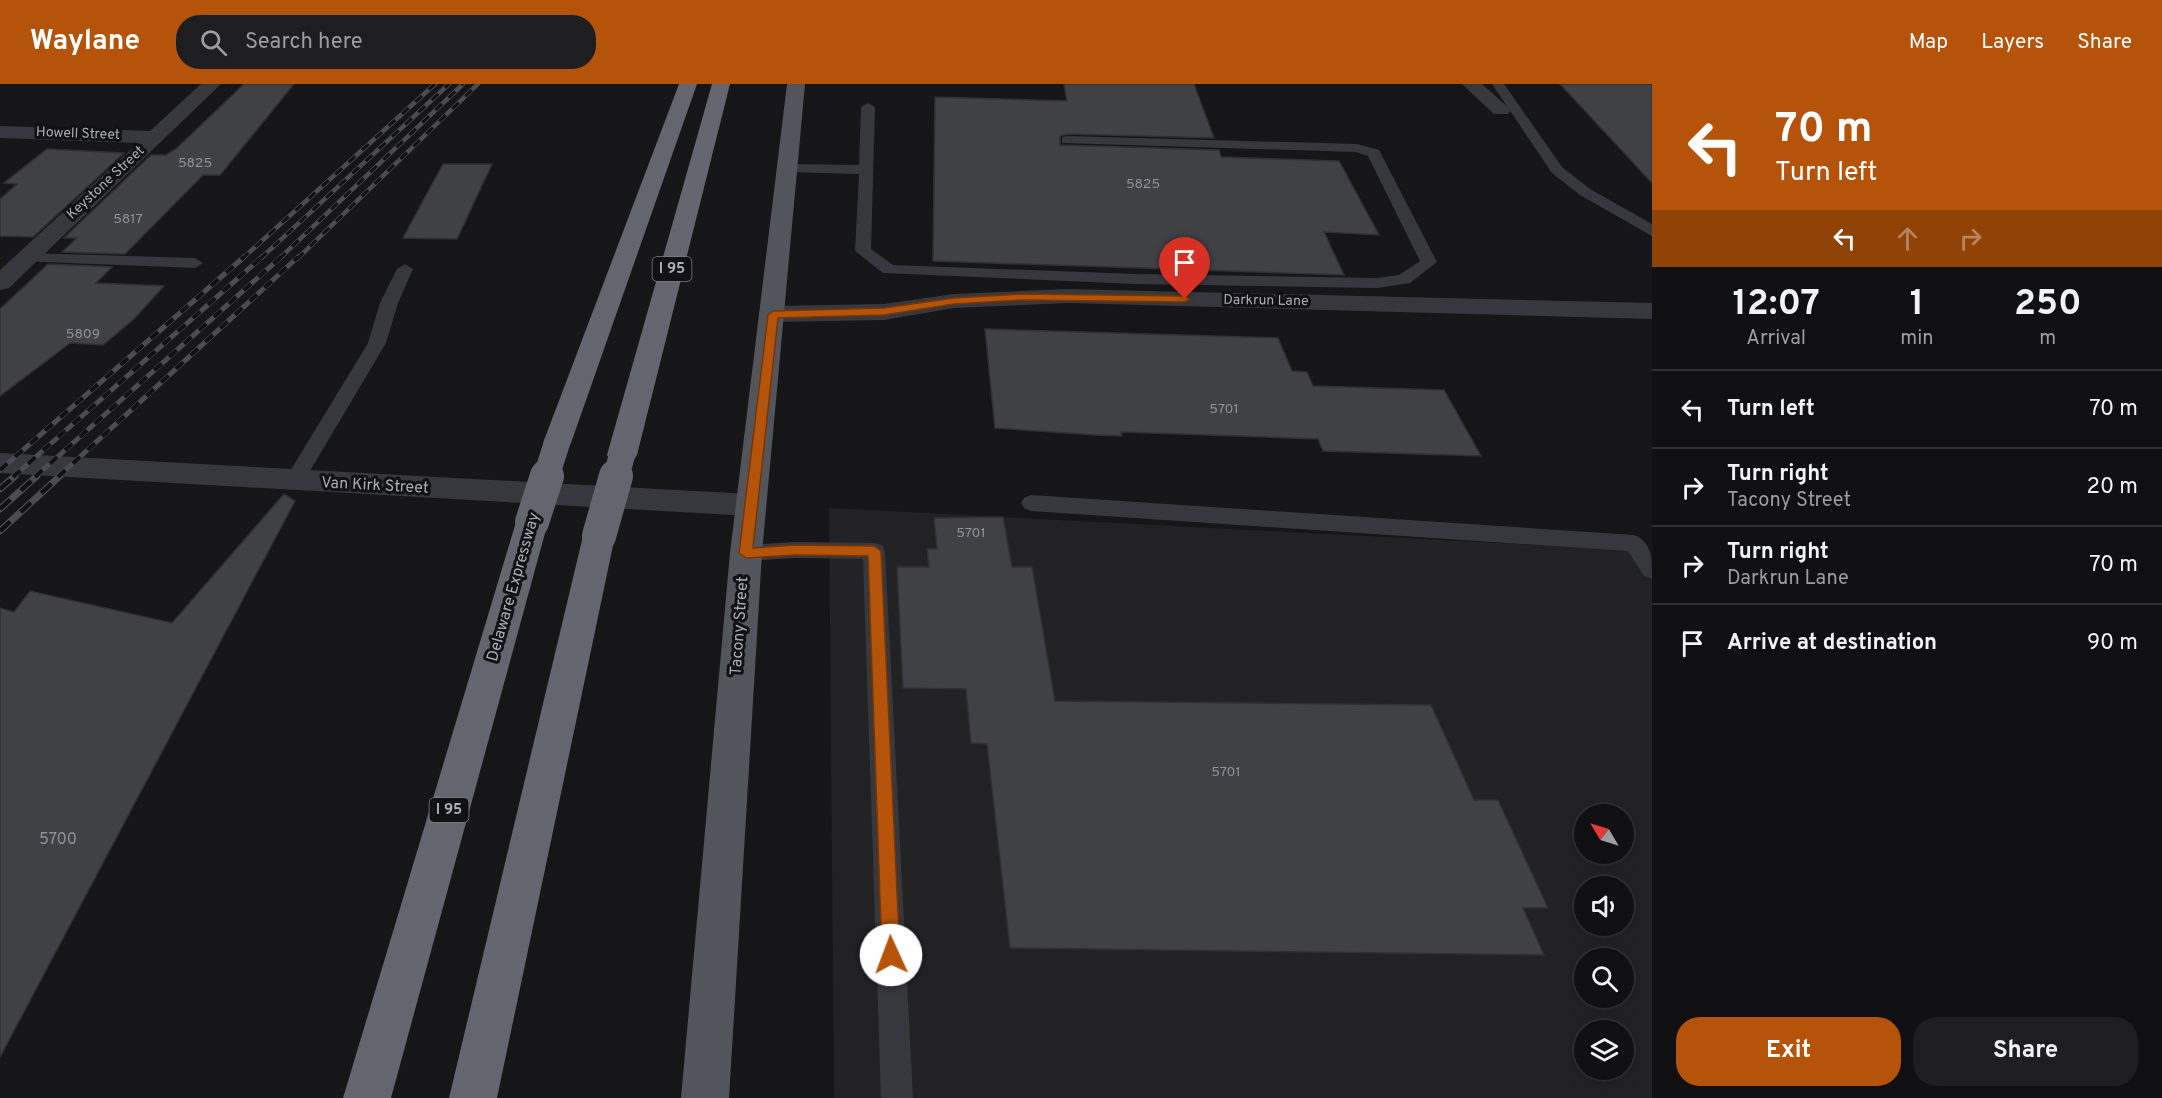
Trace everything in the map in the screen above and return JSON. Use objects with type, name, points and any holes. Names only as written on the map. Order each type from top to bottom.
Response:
[{"type":"highway","name":"Delaware Expressway","points":[[367,1098],[532,522],[557,443],[688,84]]},
{"type":"highway","name":"I 95","points":[[473,1098],[599,536],[721,84]]},
{"type":"main road","name":"Tacony Street","points":[[705,1098],[750,505],[773,315],[796,84]]},
{"type":"street","name":"Keystone Street","points":[[0,283],[212,84]]},
{"type":"street","points":[[1471,84],[1501,110]]},
{"type":"street","name":"Howell Street","points":[[0,132],[155,137]]},
{"type":"street","name":"Darkrun Lane","points":[[773,315],[884,312],[954,301],[1068,296],[1652,311]]},
{"type":"street","name":"Van Kirk Street","points":[[0,464],[750,505]]},
{"type":"lane","points":[[1498,84],[1557,170],[1585,192],[1652,231]]},
{"type":"lane","points":[[868,106],[863,251],[889,270],[1136,279],[1377,283],[1404,279],[1429,262],[1374,153],[1357,148],[1067,140]]},
{"type":"lane","points":[[788,168],[866,170]]},
{"type":"lane","points":[[26,258],[195,263]]},
{"type":"lane","points":[[294,481],[377,343],[389,303],[405,269]]},
{"type":"lane","points":[[1031,503],[1643,544],[1652,570]]},
{"type":"lane","points":[[746,553],[795,550],[874,551],[897,1098]]},
{"type":"shaded area","points":[[829,508],[1652,551],[1652,1098],[834,1098]]},
{"type":"building","points":[[244,84],[294,84],[220,175],[203,175],[125,254],[62,252],[77,238],[64,238],[151,155],[166,155],[176,149]]},
{"type":"building","points":[[1064,84],[1194,84],[1214,138],[1067,134],[1060,136],[1060,145],[1219,150],[1221,157],[1339,161],[1379,235],[1324,232],[1344,275],[933,261],[935,97],[1067,101]]},
{"type":"building","points":[[1560,84],[1652,84],[1652,183]]},
{"type":"building","points":[[47,149],[124,153],[33,237],[0,236],[0,199],[17,184],[4,183]]},
{"type":"building","points":[[443,164],[492,164],[457,239],[403,238]]},
{"type":"building","points":[[48,264],[112,267],[96,283],[164,286],[134,319],[103,345],[70,343],[0,396],[0,309]]},
{"type":"building","points":[[985,329],[1278,338],[1292,371],[1307,372],[1313,386],[1444,390],[1481,456],[1323,451],[1318,439],[1121,432],[1122,436],[995,428]]},
{"type":"building","points":[[284,494],[295,501],[0,1057],[0,608],[14,612],[30,591],[172,623]]},
{"type":"building","points":[[1003,517],[1012,567],[1032,567],[1055,701],[1431,705],[1474,800],[1498,800],[1548,908],[1523,908],[1544,955],[1010,948],[987,744],[971,743],[966,689],[903,688],[897,567],[929,567],[927,549],[937,549],[934,518]]},
{"type":"railway","points":[[242,259],[435,84]]},
{"type":"railway","points":[[260,259],[449,84]]},
{"type":"railway","points":[[279,259],[463,84]]},
{"type":"railway","points":[[297,259],[478,84]]},
{"type":"railway","points":[[0,470],[244,257]]},
{"type":"railway","points":[[13,477],[262,257]]},
{"type":"railway","points":[[35,477],[281,257]]},
{"type":"railway","points":[[58,477],[298,257]]},
{"type":"railway","points":[[0,489],[15,476]]},
{"type":"railway","points":[[0,509],[37,476]]},
{"type":"railway","points":[[0,531],[60,476]]},
{"type":"route","points":[[891,955],[874,551],[795,550],[746,553],[773,315],[884,312],[954,301],[1023,297],[1185,299]]}]
